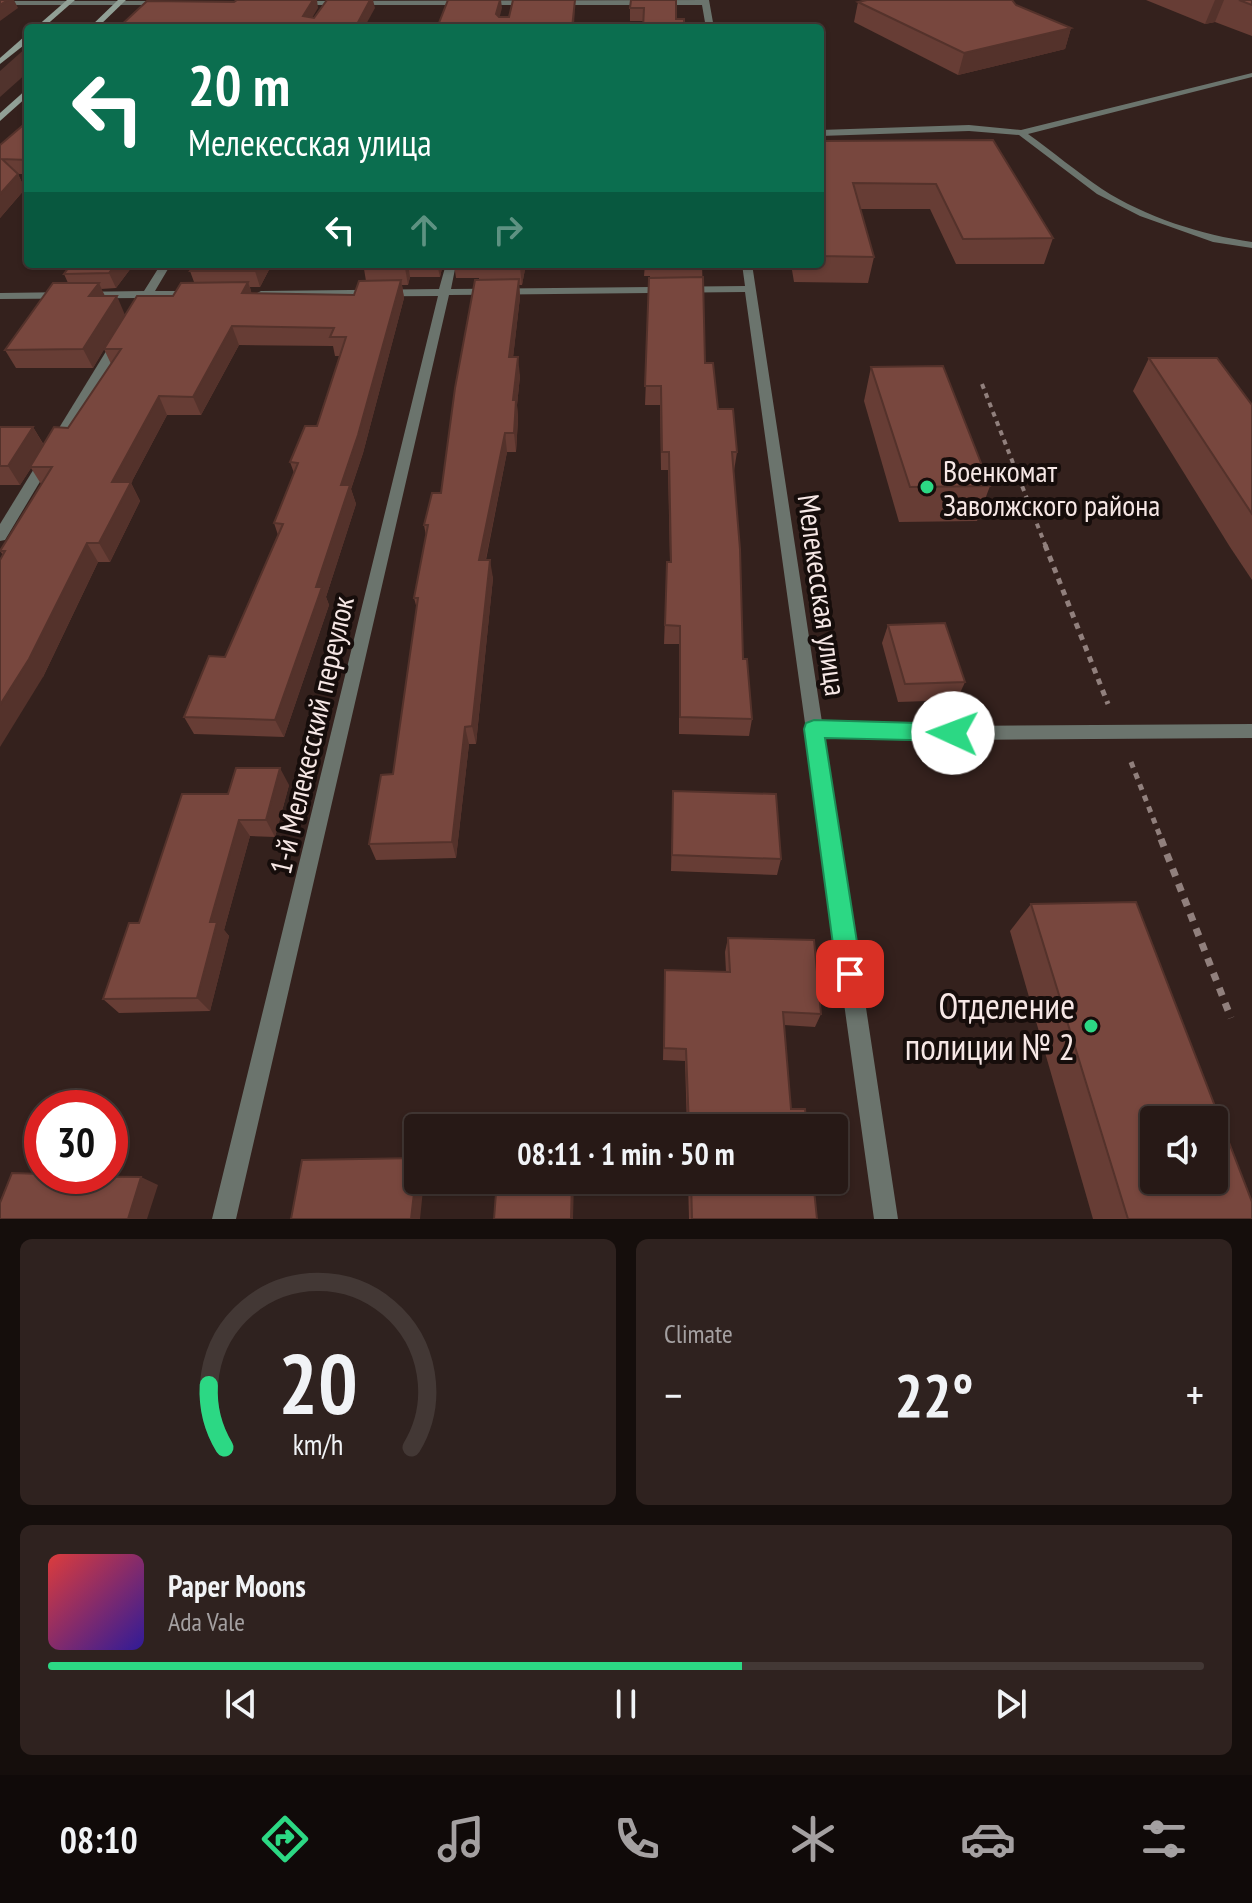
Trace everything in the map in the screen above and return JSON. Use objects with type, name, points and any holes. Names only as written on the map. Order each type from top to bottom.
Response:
[{"type":"main road","points":[[44,24],[70,1]]},
{"type":"main road","points":[[97,24],[120,1]]},
{"type":"main road","points":[[0,62],[24,41]]},
{"type":"main road","points":[[0,118],[24,95]]},
{"type":"street","points":[[507,15],[510,2]]},
{"type":"street","points":[[284,3],[706,2],[709,24]]},
{"type":"street","points":[[0,3],[179,3]]},
{"type":"street","points":[[321,15],[329,3]]},
{"type":"street","points":[[824,133],[969,128],[1021,133],[1252,75]]},
{"type":"street","points":[[1021,133],[1100,192],[1144,214],[1217,240],[1252,245]]},
{"type":"street","points":[[139,308],[164,268]]},
{"type":"street","name":"1-й Мелекесский переулок","points":[[224,1219],[450,268]]},
{"type":"street","name":"Мелекесская улица","points":[[748,268],[886,1219]]},
{"type":"street","points":[[241,294],[751,289]]},
{"type":"street","points":[[0,296],[210,294]]},
{"type":"street","points":[[0,536],[131,321]]},
{"type":"street","points":[[814,729],[953,733],[1252,731]]},
{"type":"shaded area","points":[[24,50],[24,76],[0,97],[0,71]]},
{"type":"building","points":[[313,0],[303,16],[314,18],[327,0],[370,0],[357,24],[122,24],[147,1]]},
{"type":"building","points":[[448,0],[500,0],[496,14],[509,17],[513,0],[575,0],[572,24],[439,24]]},
{"type":"building","points":[[631,0],[676,0],[676,19],[684,19],[684,24],[643,24],[644,8],[630,8]]},
{"type":"building","points":[[1012,0],[1016,5],[1071,28],[964,53],[858,2]]},
{"type":"building","points":[[24,124],[24,160],[2,159],[18,174],[0,194],[0,145]]},
{"type":"building","points":[[993,140],[1053,238],[963,239],[936,184],[853,183],[874,257],[824,256],[824,141]]},
{"type":"building","points":[[68,268],[113,268],[109,273],[64,274]]},
{"type":"building","points":[[192,268],[257,268],[255,271],[190,271]]},
{"type":"building","points":[[703,277],[705,363],[713,363],[718,409],[733,409],[737,452],[732,452],[740,549],[743,659],[747,659],[752,719],[680,717],[680,626],[665,625],[667,562],[671,562],[669,452],[662,452],[661,386],[645,386],[649,278]]},
{"type":"building","points":[[519,279],[509,357],[518,357],[513,400],[516,400],[514,433],[505,433],[479,560],[490,560],[472,726],[465,727],[452,842],[369,844],[381,775],[393,774],[418,598],[414,598],[428,525],[424,525],[432,493],[441,493],[455,388],[475,280]]},
{"type":"building","points":[[401,280],[341,485],[350,485],[316,587],[322,587],[275,720],[184,717],[209,656],[225,657],[283,524],[274,523],[298,463],[290,462],[305,426],[317,426],[346,337],[330,337],[334,328],[232,326],[193,397],[159,396],[112,482],[131,482],[99,543],[87,543],[29,659],[0,705],[0,560],[5,551],[0,551],[52,467],[30,467],[54,427],[68,428],[121,349],[104,349],[137,296],[173,296],[181,283],[248,282],[242,293],[354,295],[359,281]]},
{"type":"building","points":[[53,283],[99,283],[89,296],[117,296],[83,349],[5,350]]},
{"type":"building","points":[[1149,358],[1217,358],[1252,405],[1252,514]]},
{"type":"building","points":[[943,366],[990,486],[910,487],[871,367]]},
{"type":"building","points":[[0,427],[33,427],[8,466],[0,466]]},
{"type":"building","points":[[945,623],[965,682],[905,684],[888,625]]},
{"type":"building","points":[[236,768],[280,768],[266,820],[239,820],[210,922],[217,922],[197,998],[103,999],[129,923],[139,923],[182,794],[228,794]]},
{"type":"building","points":[[673,791],[776,794],[781,859],[672,855]]},
{"type":"building","name":"Отделение полиции № 2","points":[[1136,902],[1215,1106],[1140,1106],[1140,1194],[1228,1194],[1228,1140],[1252,1202],[1252,1219],[1128,1219],[1031,904]]},
{"type":"building","points":[[728,938],[814,940],[821,1014],[783,1012],[791,1109],[805,1109],[806,1114],[688,1114],[686,1049],[664,1048],[665,970],[730,972]]},
{"type":"building","points":[[404,1158],[404,1194],[414,1194],[411,1219],[291,1219],[302,1160]]},
{"type":"building","points":[[12,1173],[24,1173],[24,1194],[128,1194],[128,1177],[141,1177],[128,1219],[0,1219],[0,1203]]},
{"type":"building","points":[[496,1194],[572,1194],[571,1219],[494,1219]]},
{"type":"building","points":[[691,1194],[814,1194],[817,1219],[692,1219]]},
{"type":"place","name":"Военкомат Заволжского района","points":[[927,487]]},
{"type":"place","name":"Отделение полиции № 2","points":[[1091,1026]]},
{"type":"route","points":[[850,974],[814,729],[953,733]]}]
